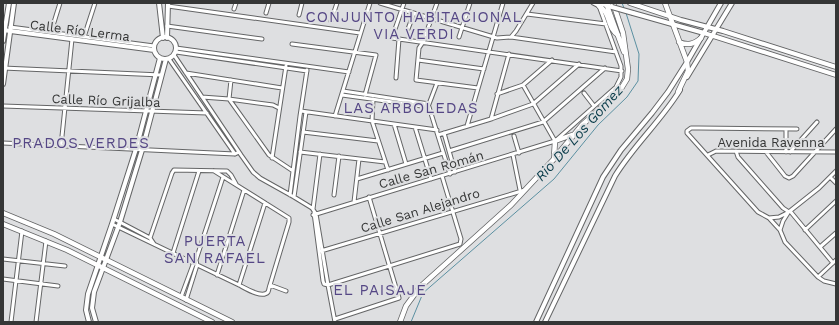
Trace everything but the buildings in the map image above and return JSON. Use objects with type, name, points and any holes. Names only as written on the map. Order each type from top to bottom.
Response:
[{"type":"main road","points":[[3,41],[9,3]]},
{"type":"main road","points":[[3,84],[14,3]]},
{"type":"main road","points":[[159,3],[165,38]]},
{"type":"main road","points":[[630,3],[836,67]]},
{"type":"main road","points":[[665,3],[687,62],[688,70],[678,92]]},
{"type":"main road","points":[[536,322],[603,177],[621,150],[661,102],[708,27],[720,3]]},
{"type":"main road","points":[[545,322],[615,176],[626,159],[665,112],[732,3]]},
{"type":"main road","points":[[165,38],[168,4]]},
{"type":"main road","points":[[600,4],[610,5],[712,35],[836,75]]},
{"type":"main road","points":[[600,4],[607,13],[612,31],[618,36]]},
{"type":"main road","points":[[610,5],[627,63]]},
{"type":"main road","points":[[400,322],[406,306],[420,287],[480,234],[526,189],[553,160],[574,134],[624,86],[627,79],[627,63],[623,33],[610,5]]},
{"type":"main road","points":[[720,22],[723,31]]},
{"type":"main road","name":"Calle Río Lerma","points":[[4,31],[10,29],[72,39],[84,39],[154,48]]},
{"type":"main road","points":[[96,322],[93,316],[92,300],[119,224],[142,150],[161,75],[167,59],[175,52],[172,40],[165,38],[159,39],[154,48],[157,56],[167,59]]},
{"type":"main road","points":[[679,42],[691,44],[701,38]]},
{"type":"main road","points":[[89,322],[86,302],[136,149],[160,58]]},
{"type":"main road","points":[[553,160],[555,141],[574,134]]},
{"type":"main road","points":[[3,213],[54,234],[232,322]]},
{"type":"main road","points":[[3,224],[67,250],[212,322]]},
{"type":"street","points":[[51,32],[60,3]]},
{"type":"street","points":[[84,39],[95,3]]},
{"type":"street","points":[[234,9],[236,3]]},
{"type":"street","points":[[266,13],[269,3]]},
{"type":"street","points":[[299,15],[302,3]]},
{"type":"street","points":[[331,21],[337,3]]},
{"type":"street","points":[[335,116],[370,3]]},
{"type":"street","points":[[380,3],[493,37],[511,37],[616,52]]},
{"type":"street","points":[[404,3],[392,38],[622,71]]},
{"type":"street","points":[[437,3],[423,42],[419,48],[416,80],[478,88]]},
{"type":"street","points":[[459,37],[470,3]]},
{"type":"street","points":[[467,126],[503,3]]},
{"type":"street","points":[[511,37],[533,3]]},
{"type":"street","points":[[523,85],[555,141],[616,87],[622,71],[600,4],[593,3]]},
{"type":"street","points":[[168,4],[360,33]]},
{"type":"street","points":[[408,30],[414,13]]},
{"type":"street","points":[[527,14],[606,24]]},
{"type":"street","points":[[167,26],[262,39]]},
{"type":"street","name":"Calle Río Lerma","points":[[10,29],[51,32],[84,39]]},
{"type":"street","points":[[61,146],[72,39]]},
{"type":"street","points":[[396,78],[399,39]]},
{"type":"street","points":[[292,44],[376,55],[365,95]]},
{"type":"street","points":[[175,52],[286,62],[349,72]]},
{"type":"street","points":[[175,52],[307,71]]},
{"type":"street","points":[[175,52],[186,73],[256,175],[290,194],[314,212],[323,250],[335,321],[399,298],[370,197]]},
{"type":"street","points":[[491,119],[509,54]]},
{"type":"street","points":[[167,59],[235,154]]},
{"type":"street","points":[[418,60],[484,69]]},
{"type":"street","points":[[497,94],[523,85],[552,60]]},
{"type":"street","points":[[272,158],[286,62]]},
{"type":"street","points":[[438,135],[491,119],[533,104],[578,64]]},
{"type":"street","points":[[290,194],[308,66]]},
{"type":"street","points":[[4,68],[161,75]]},
{"type":"street","points":[[449,151],[544,122],[605,68]]},
{"type":"street","points":[[186,73],[282,88]]},
{"type":"street","points":[[231,80],[229,99],[272,158],[293,171]]},
{"type":"street","points":[[437,83],[429,105],[450,174]]},
{"type":"street","points":[[343,91],[429,105]]},
{"type":"street","points":[[584,93],[594,106]]},
{"type":"street","points":[[342,95],[429,105]]},
{"type":"street","points":[[202,97],[273,105],[280,108]]},
{"type":"street","points":[[373,99],[372,121],[388,170]]},
{"type":"street","name":"Calle Río Grijalba","points":[[3,106],[207,113]]},
{"type":"street","points":[[301,111],[436,130]]},
{"type":"street","points":[[294,197],[306,112]]},
{"type":"street","points":[[788,152],[818,122]]},
{"type":"street","points":[[394,124],[406,164]]},
{"type":"street","points":[[416,127],[431,179]]},
{"type":"street","points":[[797,129],[691,128],[687,131],[687,133],[758,212],[769,218],[780,230],[785,242],[818,277],[824,282],[836,284]]},
{"type":"street","points":[[766,152],[785,176],[789,178],[793,176],[816,153],[836,129]]},
{"type":"street","points":[[786,130],[788,152]]},
{"type":"street","points":[[303,132],[378,141]]},
{"type":"street","points":[[444,133],[455,172]]},
{"type":"street","points":[[514,136],[519,153]]},
{"type":"street","name":"Calle San Román","points":[[314,212],[450,174],[555,141]]},
{"type":"street","points":[[3,143],[235,154],[240,153]]},
{"type":"street","name":"Avenida Ravenna","points":[[708,155],[716,151],[836,152]]},
{"type":"street","points":[[736,151],[738,157],[783,208],[789,212],[835,262],[818,277]]},
{"type":"street","points":[[300,152],[385,162]]},
{"type":"street","points":[[357,179],[443,153]]},
{"type":"street","points":[[320,154],[314,212],[323,282],[324,284],[328,285],[460,244],[461,239],[442,176]]},
{"type":"street","points":[[513,155],[520,190]]},
{"type":"street","points":[[334,195],[339,156]]},
{"type":"street","points":[[354,202],[359,159]]},
{"type":"street","points":[[150,238],[174,170],[223,171],[229,173],[237,186]]},
{"type":"street","points":[[173,253],[199,171]]},
{"type":"street","points":[[769,218],[779,217],[789,212],[836,171]]},
{"type":"street","points":[[119,224],[130,232],[149,242],[258,294],[267,292],[289,219],[288,216],[214,172]]},
{"type":"street","points":[[181,297],[193,263],[196,260],[223,177]]},
{"type":"street","points":[[830,177],[836,183]]},
{"type":"street","name":"Calle San Alejandro","points":[[319,251],[526,189]]},
{"type":"street","points":[[217,275],[244,190]]},
{"type":"street","points":[[805,230],[836,201]]},
{"type":"street","points":[[239,285],[265,203]]},
{"type":"street","points":[[780,230],[783,221],[789,212]]},
{"type":"street","points":[[113,221],[150,238],[154,244]]},
{"type":"street","points":[[130,232],[131,228]]},
{"type":"street","points":[[11,322],[22,231]]},
{"type":"street","points":[[820,247],[836,233]]},
{"type":"street","points":[[36,322],[46,241]]},
{"type":"street","points":[[3,259],[65,266]]},
{"type":"street","points":[[186,300],[197,265],[196,260]]},
{"type":"street","points":[[3,279],[58,286]]},
{"type":"street","points":[[270,285],[286,291]]},
{"type":"waterway","name":"Rio De Los Gomez","points":[[622,3],[624,8]]},
{"type":"waterway","name":"Rio De Los Gomez","points":[[411,322],[423,293],[554,179],[598,125],[627,97],[638,81],[639,54],[626,13]]},
{"type":"district","name":"CONJUNTO HABITACIONAL VIA VERDI","points":[[414,26]]},
{"type":"district","name":"LAS ARBOLEDAS","points":[[411,108]]},
{"type":"district","name":"PRADOS VERDES","points":[[81,143]]},
{"type":"district","name":"PUERTA SAN RAFAEL","points":[[215,250]]},
{"type":"district","name":"EL PAISAJE","points":[[380,290]]}]
